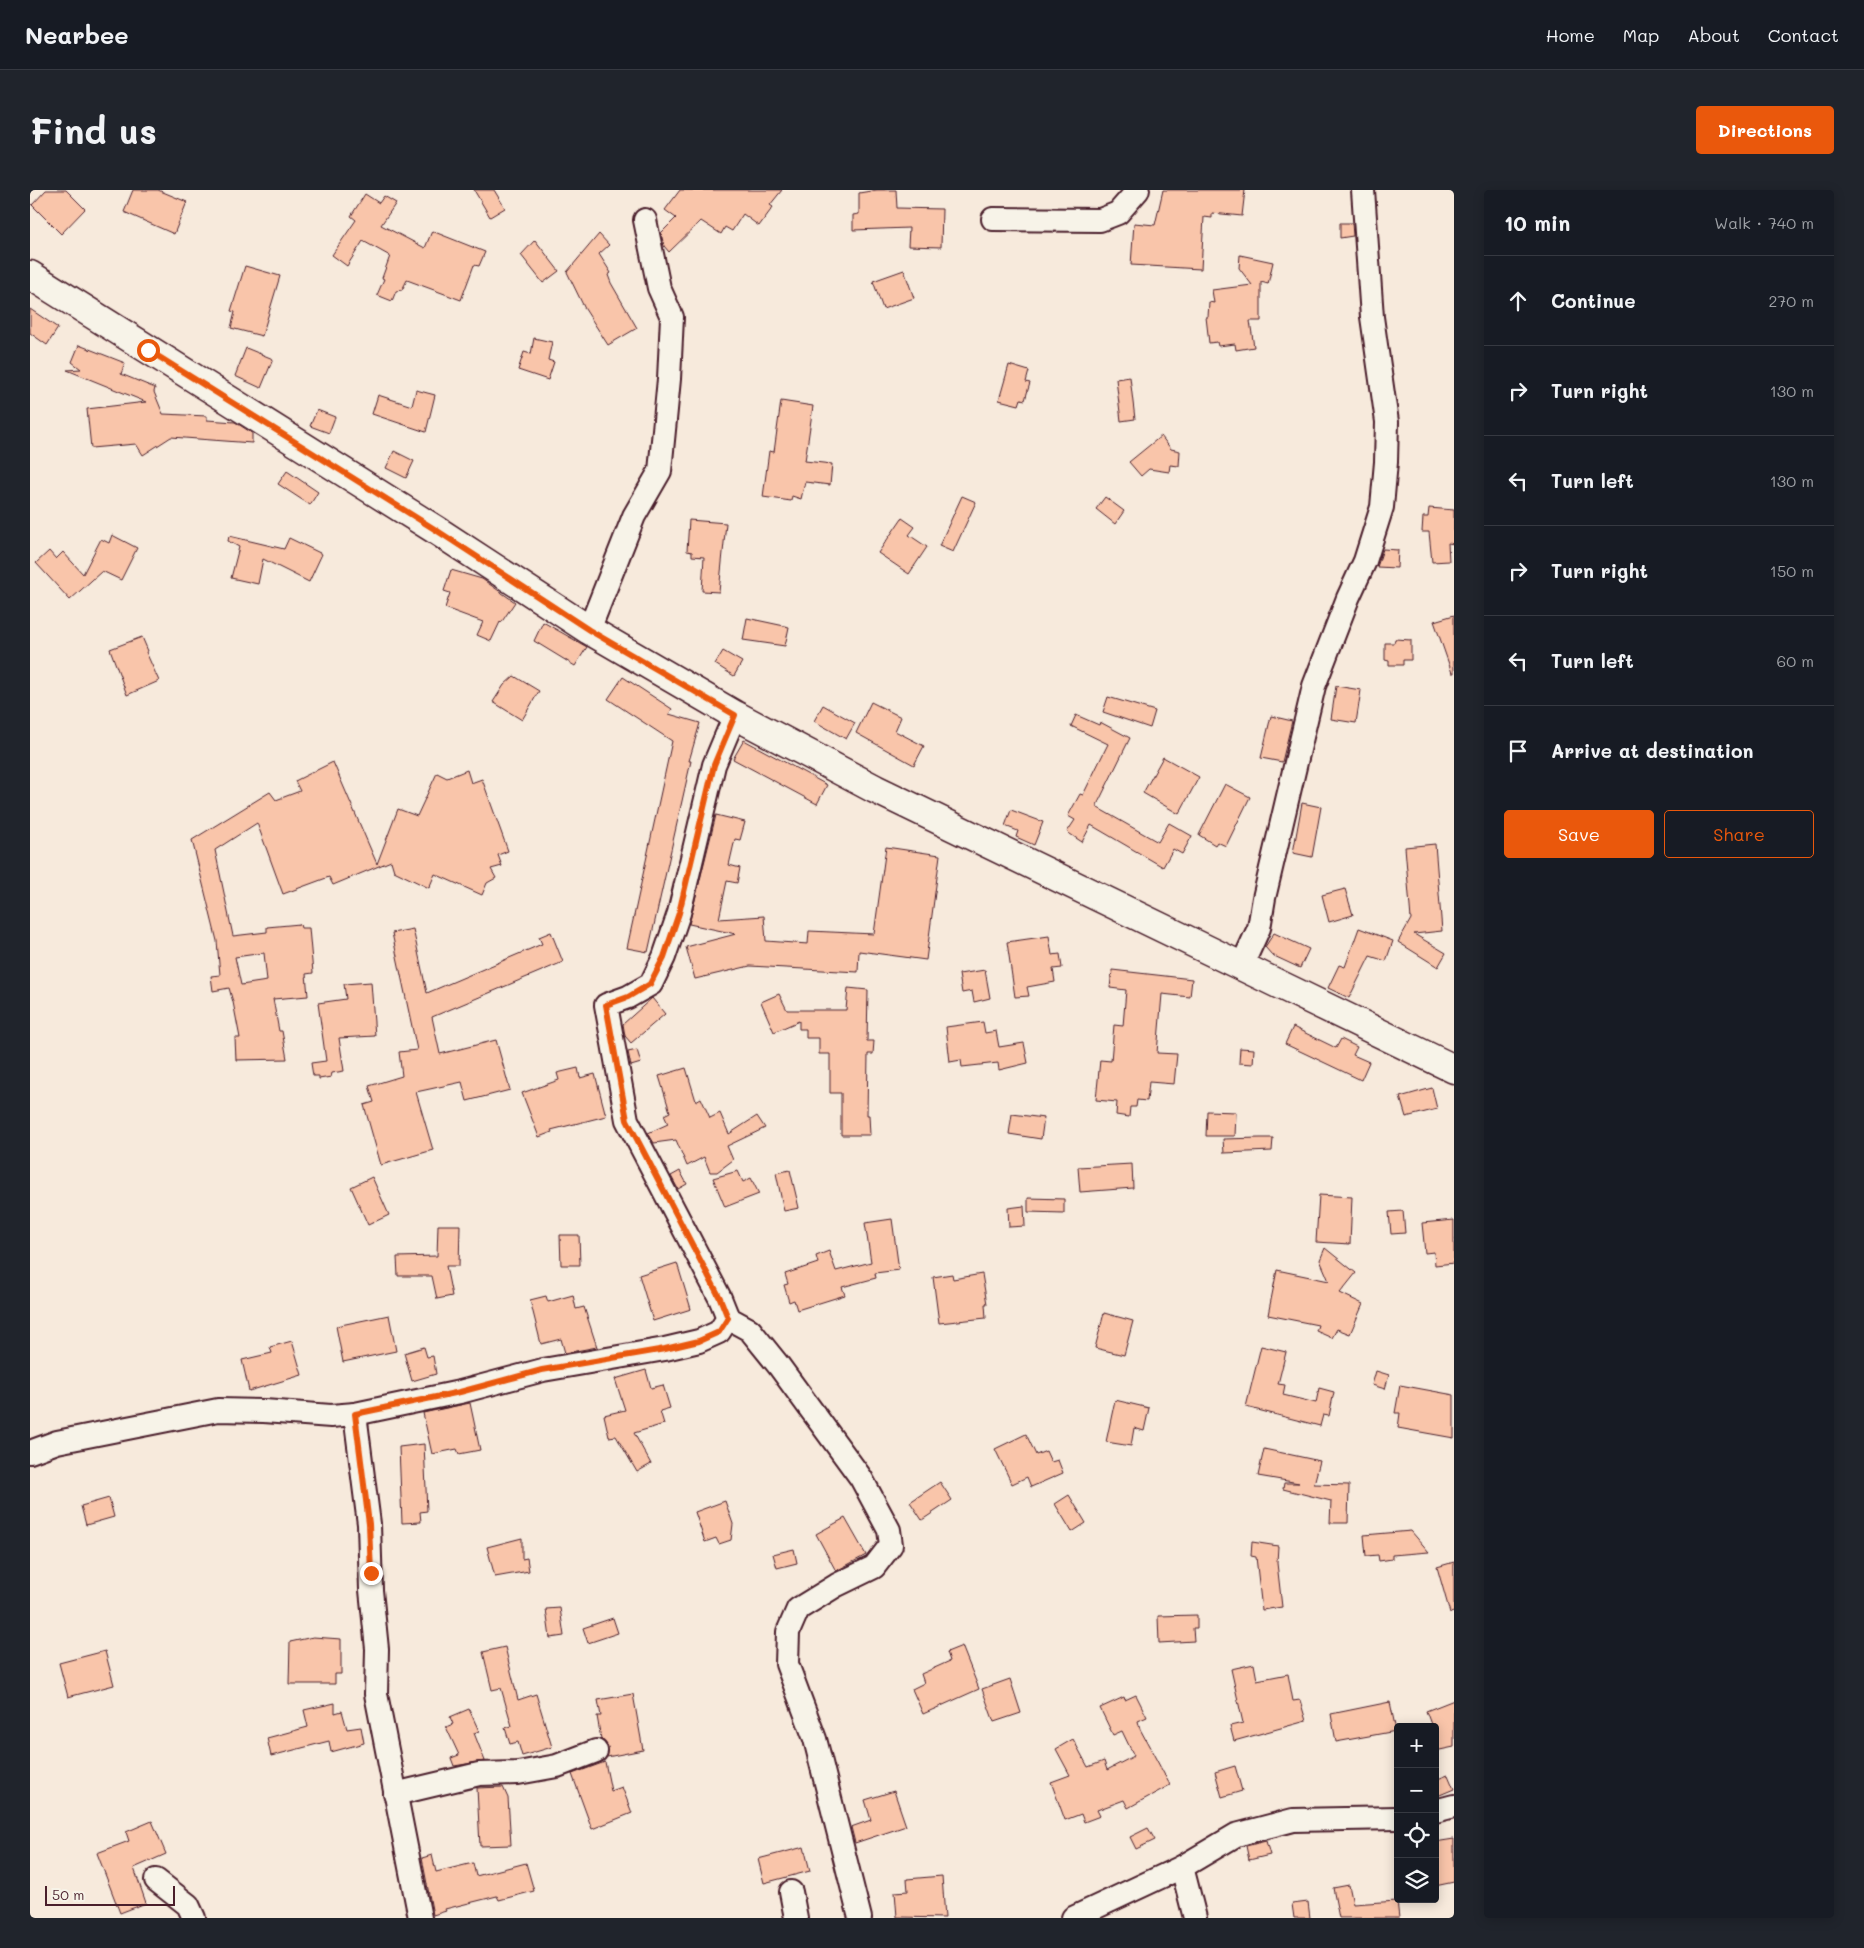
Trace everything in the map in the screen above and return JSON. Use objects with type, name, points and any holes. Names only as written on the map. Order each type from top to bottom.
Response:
[{"type":"main road","points":[[30,275],[436,530],[589,630],[735,715],[875,789],[1454,1069]]},
{"type":"street","points":[[993,219],[1100,220],[1118,212],[1138,190]]},
{"type":"street","points":[[1242,965],[1259,928],[1264,898],[1314,686],[1348,598],[1365,561],[1382,507],[1387,422],[1372,317],[1363,190]]},
{"type":"street","points":[[589,630],[634,516],[660,471],[669,379],[672,317],[659,288],[645,220]]},
{"type":"street","points":[[735,715],[714,765],[679,913],[664,957],[650,984],[628,997],[606,1005],[627,1120],[720,1298],[728,1318],[750,1330],[779,1366],[861,1478],[889,1530],[891,1545],[874,1567],[837,1585],[798,1609],[788,1632],[787,1664],[815,1739],[860,1918]]},
{"type":"street","points":[[30,1452],[57,1442],[218,1410],[330,1416],[355,1414],[460,1392],[542,1370],[665,1349],[699,1341],[719,1332],[728,1318]]},
{"type":"street","points":[[355,1414],[369,1524],[371,1590],[377,1649],[376,1694],[420,1918]]},
{"type":"street","points":[[395,1794],[479,1774],[518,1773],[557,1766],[596,1751]]},
{"type":"street","points":[[1439,1809],[1454,1806]]},
{"type":"street","points":[[1073,1918],[1182,1867],[1236,1835],[1293,1820],[1394,1818]]},
{"type":"street","points":[[1182,1867],[1195,1918]]},
{"type":"street","points":[[156,1880],[188,1905],[194,1918]]},
{"type":"street","points":[[791,1892],[796,1918]]},
{"type":"building","points":[[46,190],[66,190],[85,209],[61,234],[32,205]]},
{"type":"building","points":[[133,190],[158,190],[187,202],[174,234],[124,212]]},
{"type":"building","points":[[474,190],[494,190],[505,208],[490,217]]},
{"type":"building","points":[[680,190],[782,190],[770,205],[773,207],[759,226],[743,214],[732,231],[725,227],[721,234],[701,221],[669,252],[664,246],[661,233],[676,218],[665,210]]},
{"type":"building","points":[[877,190],[896,190],[897,208],[942,209],[941,247],[908,246],[909,228],[853,230],[853,215],[859,214],[859,193]]},
{"type":"building","points":[[1163,190],[1245,190],[1242,216],[1212,213],[1212,218],[1204,217],[1201,269],[1131,265],[1134,223],[1155,225]]},
{"type":"building","points":[[365,194],[379,203],[384,196],[396,203],[381,225],[425,248],[432,231],[485,252],[479,266],[474,265],[461,300],[407,280],[402,290],[396,291],[392,301],[377,295],[384,279],[382,278],[390,256],[363,241],[347,266],[332,255],[356,220],[351,216]]},
{"type":"building","points":[[1340,223],[1352,223],[1353,236],[1340,238]]},
{"type":"building","points":[[599,234],[609,245],[599,254],[611,273],[608,275],[611,283],[637,328],[608,345],[585,309],[567,272]]},
{"type":"building","points":[[535,240],[559,271],[543,283],[521,255]]},
{"type":"building","points":[[1240,255],[1273,262],[1268,284],[1261,282],[1261,321],[1250,321],[1254,347],[1236,350],[1235,344],[1218,346],[1217,342],[1209,343],[1206,317],[1208,317],[1209,302],[1214,303],[1212,290],[1252,285],[1239,268]]},
{"type":"building","points":[[245,266],[280,276],[262,336],[231,328],[235,312],[231,311]]},
{"type":"building","points":[[904,270],[914,298],[883,309],[873,281]]},
{"type":"building","points":[[30,309],[58,328],[47,345],[30,333]]},
{"type":"building","points":[[534,338],[552,342],[548,360],[554,362],[548,380],[518,370],[524,352],[531,354]]},
{"type":"building","points":[[79,345],[125,363],[121,374],[155,388],[154,392],[163,414],[207,416],[207,420],[235,422],[252,433],[252,443],[171,437],[143,455],[136,444],[91,448],[87,409],[146,402],[67,370],[81,369],[72,362]]},
{"type":"building","points":[[246,348],[273,359],[261,388],[235,376]]},
{"type":"building","points":[[1009,365],[1029,371],[1026,382],[1030,383],[1025,400],[1021,399],[1019,405],[999,400]]},
{"type":"building","points":[[1130,377],[1135,419],[1121,421],[1116,379]]},
{"type":"building","points":[[416,390],[435,395],[426,432],[372,414],[378,395],[412,406]]},
{"type":"building","points":[[781,401],[813,406],[805,461],[832,464],[830,485],[805,482],[801,499],[792,496],[791,501],[763,497],[769,451],[774,452]]},
{"type":"building","points":[[317,410],[335,417],[329,433],[310,426]]},
{"type":"building","points":[[1161,436],[1171,449],[1180,451],[1179,466],[1170,465],[1169,472],[1149,469],[1141,476],[1129,462]]},
{"type":"building","points":[[394,451],[414,461],[406,478],[386,468]]},
{"type":"building","points":[[287,471],[318,492],[310,505],[278,484]]},
{"type":"building","points":[[962,496],[976,502],[953,552],[939,546]]},
{"type":"building","points":[[1105,497],[1124,511],[1115,524],[1096,509]]},
{"type":"building","points":[[1429,508],[1454,510],[1454,544],[1448,543],[1449,561],[1432,562],[1429,532],[1422,532],[1423,517],[1428,517]]},
{"type":"building","points":[[902,518],[915,527],[909,535],[927,547],[909,574],[878,553]]},
{"type":"building","points":[[689,520],[726,523],[719,592],[702,591],[704,557],[692,556],[692,552],[687,551]]},
{"type":"building","points":[[112,535],[137,548],[121,580],[102,571],[70,600],[36,563],[49,551],[56,559],[63,552],[83,574],[101,539],[109,543]]},
{"type":"building","points":[[229,536],[284,549],[289,538],[322,554],[309,582],[263,559],[258,584],[231,578],[239,547],[228,541]]},
{"type":"building","points":[[1383,549],[1398,550],[1397,568],[1377,567]]},
{"type":"building","points":[[451,570],[482,579],[515,602],[500,622],[491,641],[477,635],[483,622],[445,608],[450,593],[444,591]]},
{"type":"building","points":[[1454,615],[1454,673],[1452,673],[1434,621]]},
{"type":"building","points":[[747,618],[789,627],[785,646],[743,640]]},
{"type":"building","points":[[543,622],[587,647],[575,666],[534,641]]},
{"type":"building","points":[[142,637],[148,651],[146,652],[159,681],[127,695],[110,649]]},
{"type":"building","points":[[1395,639],[1411,640],[1411,660],[1403,660],[1403,665],[1389,665],[1389,661],[1385,660],[1385,643],[1394,643]]},
{"type":"building","points":[[723,651],[742,662],[734,676],[715,664]]},
{"type":"building","points":[[514,676],[539,691],[522,720],[493,702],[504,685]]},
{"type":"building","points":[[623,677],[672,709],[669,714],[700,723],[689,761],[691,761],[648,952],[627,948],[672,741],[608,699]]},
{"type":"building","points":[[1336,686],[1361,690],[1356,723],[1331,719]]},
{"type":"building","points":[[1108,697],[1155,711],[1150,728],[1103,712]]},
{"type":"building","points":[[871,702],[901,717],[895,731],[924,746],[914,765],[856,733]]},
{"type":"building","points":[[823,705],[855,723],[846,739],[814,721]]},
{"type":"building","points":[[1076,715],[1099,725],[1100,722],[1130,738],[1097,805],[1098,808],[1158,842],[1169,823],[1192,836],[1182,854],[1173,849],[1163,867],[1091,825],[1082,842],[1067,832],[1075,820],[1068,816],[1080,794],[1083,795],[1108,744],[1071,726]]},
{"type":"building","points":[[1271,716],[1292,721],[1282,762],[1261,758]]},
{"type":"building","points":[[744,740],[827,785],[817,804],[733,759]]},
{"type":"building","points":[[1163,757],[1199,777],[1179,814],[1143,793]]},
{"type":"building","points":[[333,762],[377,864],[398,809],[417,816],[437,773],[447,778],[467,770],[471,783],[482,779],[508,851],[498,855],[502,866],[491,869],[496,878],[487,883],[482,895],[435,874],[429,888],[394,871],[391,861],[333,885],[329,877],[283,894],[257,823],[215,850],[233,936],[267,932],[267,927],[300,924],[301,928],[309,928],[313,973],[306,974],[308,996],[273,999],[287,1059],[236,1060],[235,1038],[240,1038],[229,988],[213,991],[211,976],[220,975],[217,941],[192,840],[270,792],[276,800],[300,791],[295,781]],"holes":[[[264,953],[267,981],[241,985],[235,957]]]},
{"type":"building","points":[[1225,784],[1250,797],[1226,846],[1217,842],[1215,845],[1199,835]]},
{"type":"building","points":[[1302,803],[1321,807],[1312,857],[1293,853]]},
{"type":"building","points":[[1011,810],[1043,822],[1034,845],[1016,837],[1018,831],[1005,826]]},
{"type":"building","points":[[716,815],[745,822],[740,840],[735,839],[729,865],[740,868],[737,883],[727,881],[719,919],[764,916],[766,941],[808,944],[809,931],[874,934],[886,847],[940,855],[926,960],[859,951],[858,972],[750,966],[695,979],[686,947],[736,934],[689,924]]},
{"type":"building","points":[[1435,844],[1442,931],[1414,934],[1446,953],[1438,967],[1398,942],[1411,919],[1405,847]]},
{"type":"building","points":[[1345,889],[1353,915],[1329,922],[1322,895]]},
{"type":"building","points":[[1359,928],[1393,941],[1386,961],[1370,956],[1349,998],[1328,988],[1339,965],[1345,967]]},
{"type":"building","points":[[413,929],[427,993],[542,944],[539,937],[551,932],[563,962],[432,1017],[440,1054],[496,1040],[510,1090],[467,1101],[462,1082],[416,1092],[433,1150],[381,1165],[364,1105],[374,1102],[369,1086],[402,1076],[399,1052],[417,1050],[392,933]]},
{"type":"building","points":[[1274,933],[1309,949],[1300,968],[1272,955],[1265,947]]},
{"type":"building","points":[[1049,936],[1052,955],[1060,954],[1062,968],[1053,969],[1055,982],[1027,987],[1029,996],[1015,997],[1007,942]]},
{"type":"building","points":[[985,970],[990,998],[974,1002],[972,991],[962,993],[959,974]]},
{"type":"building","points":[[1112,970],[1192,979],[1190,997],[1162,994],[1157,1053],[1177,1054],[1174,1084],[1149,1082],[1147,1101],[1137,1100],[1136,1107],[1130,1107],[1129,1117],[1116,1115],[1117,1102],[1096,1100],[1100,1060],[1111,1061],[1114,1025],[1123,1026],[1126,990],[1110,988]]},
{"type":"building","points":[[371,982],[375,1036],[339,1038],[344,1071],[332,1073],[331,1077],[319,1079],[319,1076],[313,1076],[311,1063],[326,1061],[318,1003],[346,999],[344,984]]},
{"type":"building","points":[[848,988],[868,990],[867,1041],[874,1041],[873,1054],[868,1054],[867,1115],[869,1115],[870,1135],[841,1135],[841,1093],[830,1093],[830,1054],[819,1054],[819,1038],[806,1038],[806,1029],[799,1029],[799,1021],[774,1032],[761,1002],[779,994],[787,1010],[846,1010]]},
{"type":"building","points":[[652,998],[665,1014],[631,1043],[625,1036],[623,1024]]},
{"type":"building","points":[[983,1022],[985,1033],[996,1031],[999,1047],[1024,1043],[1028,1063],[999,1070],[998,1063],[962,1067],[961,1060],[950,1062],[946,1027]]},
{"type":"building","points":[[1293,1027],[1336,1048],[1341,1039],[1357,1047],[1353,1055],[1369,1062],[1361,1080],[1285,1044]]},
{"type":"building","points":[[1240,1048],[1254,1049],[1253,1064],[1239,1063]]},
{"type":"building","points":[[637,1050],[641,1063],[631,1066],[628,1052]]},
{"type":"building","points":[[578,1068],[580,1078],[595,1074],[606,1116],[551,1130],[552,1132],[539,1137],[522,1093],[559,1080],[557,1073]]},
{"type":"building","points":[[686,1068],[696,1101],[701,1098],[710,1118],[720,1113],[729,1134],[757,1116],[765,1128],[727,1146],[733,1160],[717,1172],[710,1172],[704,1157],[687,1166],[676,1140],[654,1143],[648,1133],[668,1124],[664,1115],[670,1112],[659,1076]]},
{"type":"building","points":[[1432,1088],[1437,1109],[1406,1117],[1400,1097]]},
{"type":"building","points":[[1207,1111],[1236,1112],[1235,1136],[1206,1136]]},
{"type":"building","points":[[1012,1114],[1044,1118],[1041,1139],[1009,1134]]},
{"type":"building","points":[[1273,1138],[1272,1151],[1224,1153],[1223,1139]]},
{"type":"building","points":[[1132,1164],[1133,1188],[1080,1192],[1078,1167]]},
{"type":"building","points":[[790,1170],[799,1208],[784,1211],[776,1173]]},
{"type":"building","points":[[680,1171],[687,1184],[678,1189],[671,1176]]},
{"type":"building","points":[[738,1171],[743,1182],[751,1178],[759,1194],[725,1207],[713,1178]]},
{"type":"building","points":[[372,1177],[389,1215],[368,1225],[351,1187]]},
{"type":"building","points":[[1319,1195],[1352,1197],[1350,1244],[1316,1242]]},
{"type":"building","points":[[1028,1198],[1064,1199],[1064,1213],[1028,1212]]},
{"type":"building","points":[[1024,1206],[1025,1226],[1009,1227],[1008,1208]]},
{"type":"building","points":[[1403,1211],[1405,1233],[1391,1234],[1389,1212]]},
{"type":"building","points":[[892,1219],[899,1270],[875,1273],[876,1278],[842,1287],[845,1295],[797,1310],[794,1300],[789,1302],[784,1285],[788,1284],[785,1274],[818,1263],[816,1256],[829,1251],[836,1271],[871,1262],[865,1223]]},
{"type":"building","points":[[1454,1220],[1454,1263],[1435,1265],[1434,1252],[1425,1253],[1422,1223]]},
{"type":"building","points":[[438,1225],[460,1225],[459,1266],[446,1266],[452,1296],[437,1299],[432,1276],[398,1276],[397,1257],[437,1256]]},
{"type":"building","points":[[560,1235],[579,1235],[580,1265],[561,1265]]},
{"type":"building","points":[[1325,1248],[1356,1273],[1340,1293],[1363,1304],[1350,1334],[1337,1329],[1332,1338],[1316,1331],[1318,1325],[1268,1315],[1277,1270],[1329,1281],[1320,1260]]},
{"type":"building","points":[[677,1263],[691,1309],[653,1321],[639,1275]]},
{"type":"building","points":[[952,1274],[953,1279],[982,1274],[987,1304],[985,1304],[986,1318],[939,1323],[933,1277]]},
{"type":"building","points":[[573,1295],[576,1309],[584,1307],[597,1347],[565,1353],[561,1339],[541,1344],[530,1300],[546,1296],[548,1302]]},
{"type":"building","points":[[1104,1313],[1133,1321],[1124,1355],[1095,1348]]},
{"type":"building","points":[[389,1315],[396,1351],[343,1362],[336,1326]]},
{"type":"building","points":[[292,1341],[302,1375],[249,1391],[242,1360],[272,1353],[270,1347]]},
{"type":"building","points":[[1261,1346],[1286,1352],[1278,1384],[1285,1385],[1283,1395],[1316,1403],[1319,1388],[1334,1392],[1329,1416],[1323,1415],[1320,1426],[1246,1407]]},
{"type":"building","points":[[424,1347],[427,1357],[433,1356],[436,1374],[412,1381],[404,1353]]},
{"type":"building","points":[[646,1370],[651,1388],[663,1385],[670,1408],[660,1411],[664,1424],[634,1433],[651,1464],[637,1472],[616,1436],[609,1437],[604,1415],[625,1410],[615,1379]]},
{"type":"building","points":[[1376,1371],[1389,1375],[1385,1389],[1372,1385]]},
{"type":"building","points":[[1400,1385],[1454,1395],[1454,1438],[1398,1428],[1400,1413],[1395,1413]]},
{"type":"building","points":[[1115,1400],[1149,1408],[1144,1431],[1134,1428],[1131,1446],[1106,1442]]},
{"type":"building","points":[[470,1403],[480,1450],[459,1454],[457,1449],[432,1454],[423,1413]]},
{"type":"building","points":[[1026,1434],[1036,1455],[1046,1451],[1051,1462],[1058,1460],[1063,1473],[1031,1487],[1027,1477],[1012,1484],[995,1449]]},
{"type":"building","points":[[424,1444],[427,1511],[420,1512],[421,1522],[402,1523],[399,1447]]},
{"type":"building","points":[[1264,1449],[1320,1461],[1314,1484],[1349,1485],[1348,1523],[1330,1523],[1331,1501],[1283,1489],[1284,1483],[1299,1483],[1258,1476]]},
{"type":"building","points":[[940,1482],[952,1500],[922,1520],[910,1502]]},
{"type":"building","points":[[1069,1495],[1086,1523],[1072,1532],[1055,1504]]},
{"type":"building","points":[[109,1498],[114,1517],[86,1525],[81,1506]]},
{"type":"building","points":[[725,1501],[733,1524],[731,1540],[719,1544],[716,1538],[705,1542],[695,1512]]},
{"type":"building","points":[[845,1518],[866,1555],[836,1571],[816,1534]]},
{"type":"building","points":[[1411,1531],[1429,1552],[1392,1555],[1392,1559],[1379,1561],[1378,1555],[1366,1556],[1364,1535]]},
{"type":"building","points":[[522,1538],[522,1559],[527,1558],[529,1571],[495,1577],[487,1547]]},
{"type":"building","points":[[1252,1542],[1278,1546],[1277,1563],[1282,1607],[1262,1610],[1256,1557],[1251,1556]]},
{"type":"building","points":[[794,1549],[797,1563],[777,1568],[773,1554]]},
{"type":"building","points":[[1454,1562],[1454,1612],[1450,1613],[1437,1567]]},
{"type":"building","points":[[560,1608],[564,1636],[550,1638],[546,1609]]},
{"type":"building","points":[[1197,1615],[1197,1628],[1193,1628],[1194,1641],[1159,1643],[1158,1616]]},
{"type":"building","points":[[613,1618],[618,1633],[588,1643],[583,1628]]},
{"type":"building","points":[[313,1637],[341,1639],[341,1674],[335,1674],[335,1684],[289,1684],[290,1642]]},
{"type":"building","points":[[962,1646],[979,1689],[923,1714],[912,1689],[924,1683],[921,1674],[950,1661],[947,1652]]},
{"type":"building","points":[[505,1647],[518,1700],[536,1694],[552,1747],[522,1756],[518,1742],[510,1744],[505,1728],[512,1726],[501,1688],[492,1690],[483,1652]]},
{"type":"building","points":[[105,1651],[114,1685],[68,1697],[59,1663]]},
{"type":"building","points":[[1254,1664],[1257,1680],[1288,1674],[1293,1701],[1300,1700],[1306,1721],[1234,1741],[1230,1726],[1243,1723],[1231,1669]]},
{"type":"building","points":[[1010,1679],[1021,1713],[994,1722],[982,1689]]},
{"type":"building","points":[[633,1694],[643,1750],[607,1757],[608,1747],[601,1739],[597,1716],[601,1716],[598,1700]]},
{"type":"building","points":[[1136,1695],[1147,1717],[1138,1721],[1140,1729],[1170,1785],[1128,1808],[1124,1800],[1097,1810],[1100,1816],[1084,1822],[1081,1814],[1065,1820],[1051,1782],[1070,1775],[1056,1749],[1073,1739],[1088,1767],[1104,1761],[1107,1770],[1134,1756],[1122,1731],[1113,1735],[1100,1708],[1124,1697],[1125,1700]]},
{"type":"building","points":[[1454,1700],[1454,1747],[1439,1750],[1439,1723],[1430,1723],[1426,1711]]},
{"type":"building","points":[[1390,1702],[1394,1731],[1336,1742],[1331,1714]]},
{"type":"building","points":[[335,1703],[335,1713],[342,1711],[347,1729],[361,1727],[364,1743],[331,1752],[329,1741],[271,1756],[267,1738],[308,1727],[304,1710]]},
{"type":"building","points":[[469,1709],[479,1731],[474,1733],[485,1761],[454,1766],[451,1758],[459,1755],[446,1727],[453,1724],[450,1717]]},
{"type":"building","points":[[605,1762],[611,1791],[622,1787],[632,1813],[592,1829],[572,1774]]},
{"type":"building","points":[[1235,1766],[1242,1791],[1222,1797],[1215,1772]]},
{"type":"building","points":[[1448,1775],[1454,1789],[1439,1795],[1439,1778]]},
{"type":"building","points":[[503,1787],[508,1798],[511,1845],[480,1846],[477,1788]]},
{"type":"building","points":[[894,1791],[906,1826],[855,1843],[851,1827],[871,1820],[865,1800]]},
{"type":"building","points":[[152,1821],[166,1854],[134,1868],[146,1903],[120,1913],[97,1853],[129,1841],[126,1832]]},
{"type":"building","points":[[1148,1828],[1155,1840],[1136,1849],[1130,1837]]},
{"type":"building","points":[[1454,1839],[1454,1882],[1439,1885],[1439,1858],[1439,1841]]},
{"type":"building","points":[[1266,1841],[1270,1855],[1249,1860],[1246,1846]]},
{"type":"building","points":[[804,1847],[810,1871],[764,1883],[758,1859]]},
{"type":"building","points":[[432,1855],[436,1872],[473,1863],[476,1876],[526,1863],[534,1891],[499,1900],[497,1896],[445,1909],[446,1911],[433,1915],[422,1858]]},
{"type":"building","points":[[942,1876],[945,1918],[897,1917],[895,1892],[908,1891],[907,1879]]},
{"type":"building","points":[[1349,1885],[1353,1904],[1394,1901],[1394,1903],[1397,1903],[1399,1918],[1339,1918],[1333,1888]]},
{"type":"building","points":[[1308,1902],[1310,1918],[1294,1918],[1292,1904]]},
{"type":"route","points":[[148,350],[436,530],[589,630],[735,715],[714,765],[679,913],[664,957],[650,984],[628,997],[606,1005],[627,1120],[720,1298],[728,1318],[719,1332],[699,1341],[665,1349],[542,1370],[460,1392],[355,1414],[369,1524],[371,1573]]}]
